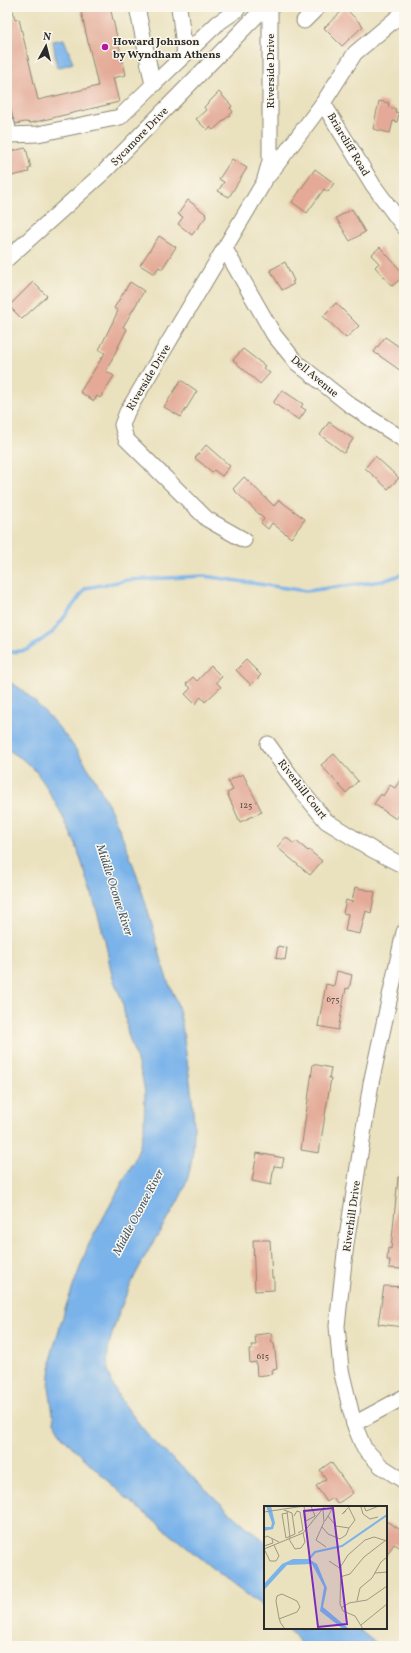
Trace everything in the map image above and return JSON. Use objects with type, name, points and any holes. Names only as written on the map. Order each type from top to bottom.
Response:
[{"type":"street","points":[[137,7],[153,85]]},
{"type":"street","points":[[179,7],[185,54]]},
{"type":"street","name":"Sycamore Drive","points":[[7,259],[105,171],[265,7]]},
{"type":"street","name":"Riverside Drive","points":[[264,182],[270,161],[270,7]]},
{"type":"street","points":[[304,21],[318,7]]},
{"type":"street","points":[[7,124],[9,135],[38,134],[120,117],[218,22],[237,8],[250,23]]},
{"type":"street","name":"Briarcliff Road","points":[[404,12],[355,53],[323,103],[374,185],[404,227]]},
{"type":"street","name":"Riverside Drive","points":[[244,540],[207,519],[126,439],[122,425],[127,412],[264,182],[323,103]]},
{"type":"street","name":"Dell Avenue","points":[[225,249],[274,335],[297,363],[350,405],[404,440]]},
{"type":"street","name":"Riverhill Court","points":[[268,744],[326,821],[373,850],[404,866]]},
{"type":"street","name":"Riverhill Drive","points":[[404,932],[398,980],[371,1083],[346,1244],[337,1326],[341,1370],[354,1424],[364,1448],[381,1466],[404,1481]]},
{"type":"street","points":[[354,1424],[404,1397]]},
{"type":"water","points":[[64,39],[73,63],[57,68],[53,41]]},
{"type":"water","name":"Middle Oconee River","points":[[7,681],[18,687],[32,699],[69,740],[107,801],[122,834],[134,868],[165,973],[178,1005],[191,1087],[193,1114],[194,1141],[190,1169],[184,1189],[179,1199],[140,1265],[130,1286],[112,1336],[108,1350],[107,1365],[111,1380],[122,1401],[156,1443],[237,1519],[264,1540],[264,1607],[212,1568],[125,1497],[62,1437],[54,1422],[49,1387],[52,1353],[67,1303],[88,1246],[134,1161],[140,1145],[144,1128],[145,1093],[142,1076],[128,1034],[122,1000],[112,976],[105,940],[76,845],[61,813],[44,783],[34,769],[7,749]]},
{"type":"water","points":[[288,1629],[358,1629],[379,1646],[302,1646]]},
{"type":"building","name":"Howard Johnson by Wyndham Athens","points":[[7,7],[12,7],[15,20],[19,19],[38,100],[98,86],[80,7],[110,7],[126,75],[113,78],[119,102],[31,123],[25,122],[16,124],[13,118],[7,91]]},
{"type":"building","points":[[345,8],[363,26],[342,46],[324,28]]},
{"type":"building","points":[[219,92],[232,106],[230,108],[233,112],[213,130],[210,127],[207,130],[196,119],[206,110],[204,107]]},
{"type":"building","points":[[379,101],[389,103],[388,107],[396,109],[395,112],[399,113],[397,122],[393,121],[390,133],[373,129]]},
{"type":"building","points":[[26,148],[31,168],[28,169],[29,172],[7,177],[7,152]]},
{"type":"building","points":[[232,159],[247,168],[229,197],[218,191],[224,182],[219,179]]},
{"type":"building","points":[[315,169],[334,183],[328,192],[324,189],[307,213],[292,202]]},
{"type":"building","points":[[188,200],[206,214],[206,217],[192,235],[178,224],[183,217],[178,214]]},
{"type":"building","points":[[352,209],[365,232],[350,241],[336,218]]},
{"type":"building","points":[[159,236],[176,247],[162,269],[159,267],[154,274],[140,265]]},
{"type":"building","points":[[380,247],[404,274],[404,276],[392,286],[375,267],[379,263],[371,255]]},
{"type":"building","points":[[285,262],[294,284],[282,290],[270,270]]},
{"type":"building","points":[[33,282],[47,296],[22,319],[9,306]]},
{"type":"building","points":[[130,282],[144,291],[123,327],[127,329],[106,371],[114,376],[100,398],[97,396],[94,401],[80,392],[105,353],[99,350],[118,311],[114,308]]},
{"type":"building","points":[[336,303],[359,326],[346,338],[323,316]]},
{"type":"building","points":[[385,337],[404,350],[404,373],[374,352]]},
{"type":"building","points":[[243,349],[265,366],[263,368],[270,373],[260,384],[233,360]]},
{"type":"building","points":[[181,380],[197,391],[181,417],[164,407]]},
{"type":"building","points":[[282,390],[303,404],[301,407],[306,410],[299,420],[273,403]]},
{"type":"building","points":[[329,422],[353,439],[344,453],[320,435]]},
{"type":"building","points":[[206,445],[230,466],[222,476],[214,470],[212,472],[195,458]]},
{"type":"building","points":[[375,456],[399,478],[388,489],[365,468]]},
{"type":"building","points":[[244,477],[274,506],[279,500],[305,519],[291,538],[272,523],[268,529],[261,523],[264,519],[233,489]]},
{"type":"building","points":[[246,660],[261,675],[251,685],[236,670]]},
{"type":"building","points":[[211,666],[222,677],[216,682],[221,687],[205,702],[201,697],[195,704],[185,694],[191,688],[186,684],[193,677],[197,681]]},
{"type":"building","points":[[334,754],[358,781],[346,793],[321,765]]},
{"type":"building","points":[[243,774],[262,812],[240,822],[227,793],[233,790],[228,781]]},
{"type":"building","points":[[404,774],[404,807],[396,819],[374,804],[381,794],[383,796],[390,785],[395,788]]},
{"type":"building","points":[[286,837],[294,844],[296,841],[322,861],[310,875],[277,847]]},
{"type":"building","points":[[355,887],[375,892],[371,913],[366,911],[360,934],[345,931],[348,914],[343,913],[346,900],[352,902]]},
{"type":"building","points":[[278,946],[287,948],[285,960],[276,958]]},
{"type":"building","points":[[337,971],[352,975],[349,989],[346,988],[338,1030],[318,1026],[326,984],[334,986]]},
{"type":"building","points":[[313,1064],[331,1068],[329,1078],[331,1078],[319,1153],[301,1150]]},
{"type":"building","points":[[257,1153],[284,1158],[282,1167],[274,1166],[271,1185],[252,1181]]},
{"type":"building","points":[[398,1177],[404,1178],[404,1261],[402,1261],[401,1269],[389,1268],[390,1260],[387,1260],[388,1248],[391,1249]]},
{"type":"building","points":[[253,1240],[270,1240],[274,1290],[255,1291]]},
{"type":"building","points":[[384,1286],[404,1287],[401,1313],[404,1313],[404,1327],[378,1324]]},
{"type":"building","points":[[271,1333],[272,1343],[274,1343],[277,1369],[272,1370],[273,1374],[257,1376],[256,1362],[250,1363],[249,1350],[252,1350],[251,1345],[256,1345],[255,1335]]},
{"type":"building","points":[[331,1462],[353,1493],[337,1504],[333,1498],[327,1502],[316,1486],[326,1479],[320,1470]]},
{"type":"building","points":[[387,1522],[404,1532],[404,1543],[401,1548],[394,1544],[387,1554]]},
{"type":"waterway","points":[[7,653],[27,650],[53,632],[86,588],[128,580],[204,576],[306,591],[382,581],[404,574]]},
{"type":"place","name":"Howard Johnson by Wyndham Athens","points":[[105,47]]}]
